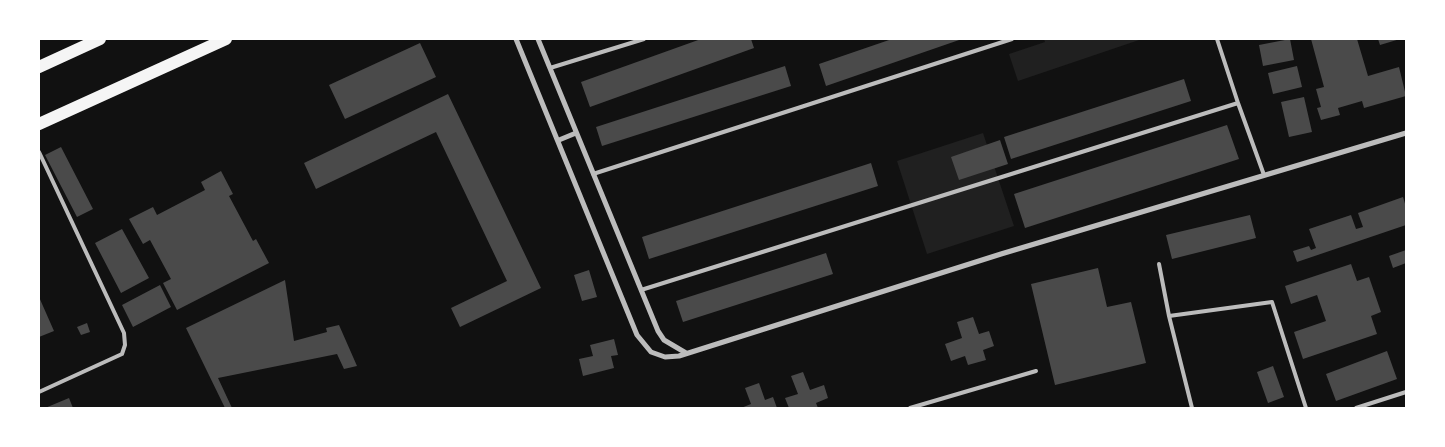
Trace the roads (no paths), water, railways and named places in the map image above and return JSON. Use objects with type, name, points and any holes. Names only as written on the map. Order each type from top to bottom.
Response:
[{"type":"main road","points":[[39,67],[100,39]]},
{"type":"main road","points":[[39,124],[226,39]]},
{"type":"street","points":[[516,39],[637,335],[651,352],[665,357],[686,353],[1001,254],[1406,133]]},
{"type":"street","points":[[538,39],[658,331],[664,340],[686,353]]},
{"type":"street","points":[[558,140],[576,133]]},
{"type":"lane","points":[[550,68],[644,39]]},
{"type":"lane","points":[[592,174],[1012,39]]},
{"type":"lane","points":[[1217,39],[1264,175]]},
{"type":"lane","points":[[641,290],[1238,103]]},
{"type":"lane","points":[[39,152],[124,332],[126,344],[122,354],[39,392]]},
{"type":"lane","points":[[1159,264],[1169,316],[1192,408]]},
{"type":"lane","points":[[1169,316],[1272,302],[1306,408]]},
{"type":"lane","points":[[910,408],[1036,371]]},
{"type":"lane","points":[[1356,408],[1406,392]]}]
